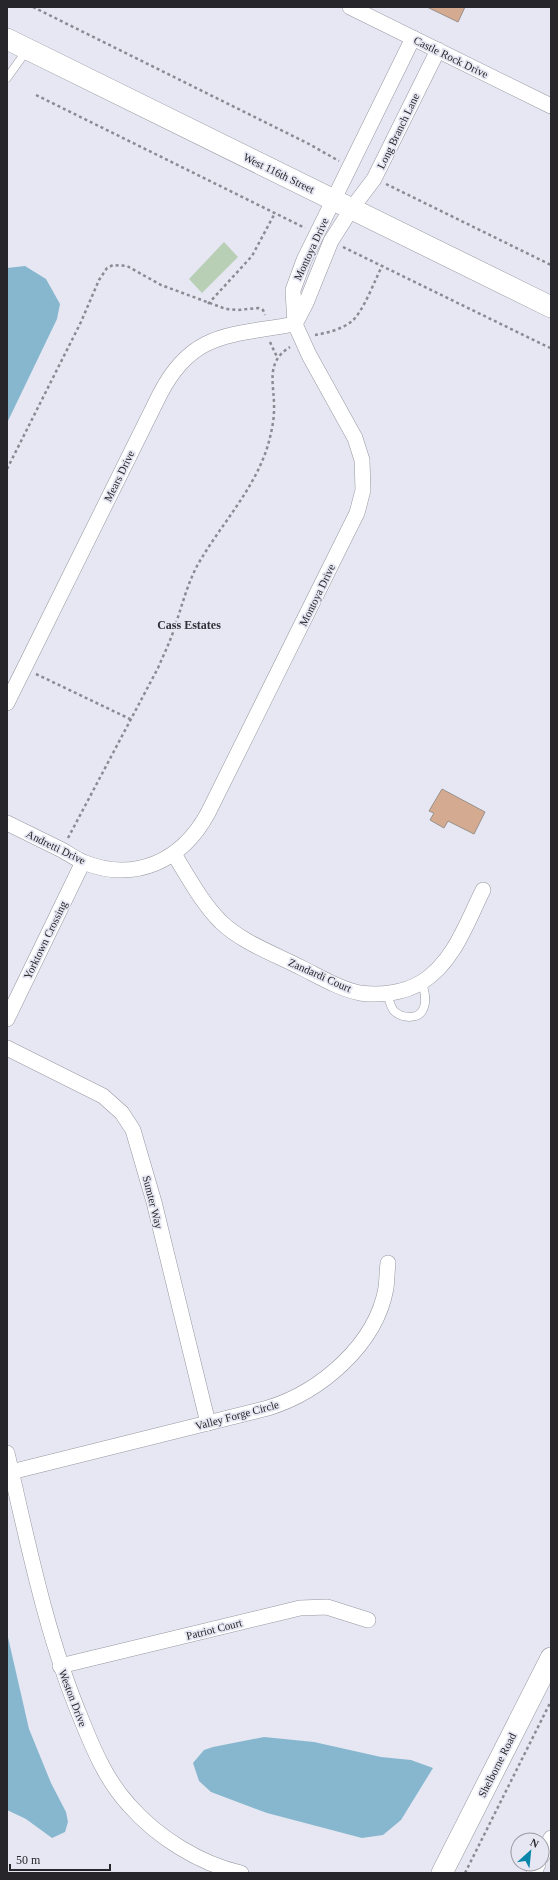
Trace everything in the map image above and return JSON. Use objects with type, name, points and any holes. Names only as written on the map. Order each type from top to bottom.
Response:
[{"type":"main road","name":"West 116th Street","points":[[7,39],[551,307]]},
{"type":"main road","name":"Shelborne Road","points":[[442,1873],[551,1658]]},
{"type":"street","name":"Castle Rock Drive","points":[[350,7],[551,106]]},
{"type":"street","points":[[343,204],[349,166],[413,38]]},
{"type":"street","name":"Long Branch Lane","points":[[343,204],[374,179],[438,50]]},
{"type":"street","name":"Montoya Drive","points":[[174,854],[196,835],[208,813],[344,540],[361,501],[363,471],[360,449],[309,355],[296,324],[293,290],[299,270],[317,234],[343,204]]},
{"type":"street","name":"Montoya Drive","points":[[296,324],[331,241],[343,204]]},
{"type":"street","name":"Mears Drive","points":[[7,703],[160,394],[174,370],[193,351],[212,340],[231,335],[296,324]]},
{"type":"street","name":"Andretti Drive","points":[[7,823],[83,862],[99,866],[130,869],[155,864],[174,854]]},
{"type":"street","name":"Zandardi Court","points":[[174,854],[210,910],[219,920],[237,935],[339,986],[358,992],[387,993],[405,989],[422,982],[439,967],[451,953],[483,890]]},
{"type":"street","name":"Yorktown Crossing","points":[[7,1019],[83,862]]},
{"type":"street","name":"Sumter Way","points":[[7,1048],[104,1096],[122,1113],[133,1130],[154,1202],[208,1423]]},
{"type":"street","name":"Valley Forge Circle","points":[[9,1473],[283,1404],[310,1388],[341,1365],[365,1336],[378,1313],[386,1288],[388,1263]]},
{"type":"street","name":"Weston Drive","points":[[7,1453],[9,1473],[60,1666],[97,1758],[128,1805],[150,1826],[172,1842],[202,1859],[241,1873]]},
{"type":"street","name":"Patriot Court","points":[[60,1666],[300,1608],[327,1607],[368,1620]]},
{"type":"lane","points":[[7,78],[27,49]]},
{"type":"lane","points":[[387,993],[391,1006],[394,1010],[404,1016],[416,1016],[420,1014],[424,1007],[425,997],[422,982]]},
{"type":"path","points":[[32,7],[309,144],[349,166]]},
{"type":"path","points":[[36,95],[317,234]]},
{"type":"path","points":[[374,179],[551,264]]},
{"type":"path","points":[[208,304],[252,256],[275,213]]},
{"type":"path","points":[[331,241],[550,348]]},
{"type":"path","points":[[7,469],[81,322],[98,280],[107,268],[113,265],[127,266],[161,285],[208,304],[232,310],[261,308],[265,314],[270,345],[277,357]]},
{"type":"path","points":[[62,850],[164,654],[196,567],[209,545],[238,505],[264,457],[271,434],[274,412],[275,391],[272,375],[277,357],[303,340],[340,328],[352,321],[360,311],[382,266]]},
{"type":"path","points":[[24,668],[130,719]]},
{"type":"path","points":[[465,1873],[551,1701]]},
{"type":"green space","points":[[224,242],[238,257],[202,293],[189,279]]},
{"type":"water","points":[[25,266],[46,279],[60,304],[57,319],[7,423],[7,268]]},
{"type":"water","points":[[7,1633],[29,1729],[51,1783],[66,1812],[68,1822],[65,1832],[52,1838],[26,1819],[7,1810]]},
{"type":"water","points":[[264,1737],[314,1742],[381,1757],[411,1760],[433,1768],[401,1820],[383,1835],[362,1838],[267,1813],[211,1792],[199,1781],[193,1763],[204,1750]]},
{"type":"building","points":[[427,7],[465,7],[458,22]]},
{"type":"building","points":[[442,789],[485,812],[474,834],[448,821],[444,828],[430,820],[434,813],[429,811]]},
{"type":"district","name":"Cass Estates","points":[[189,625]]}]
